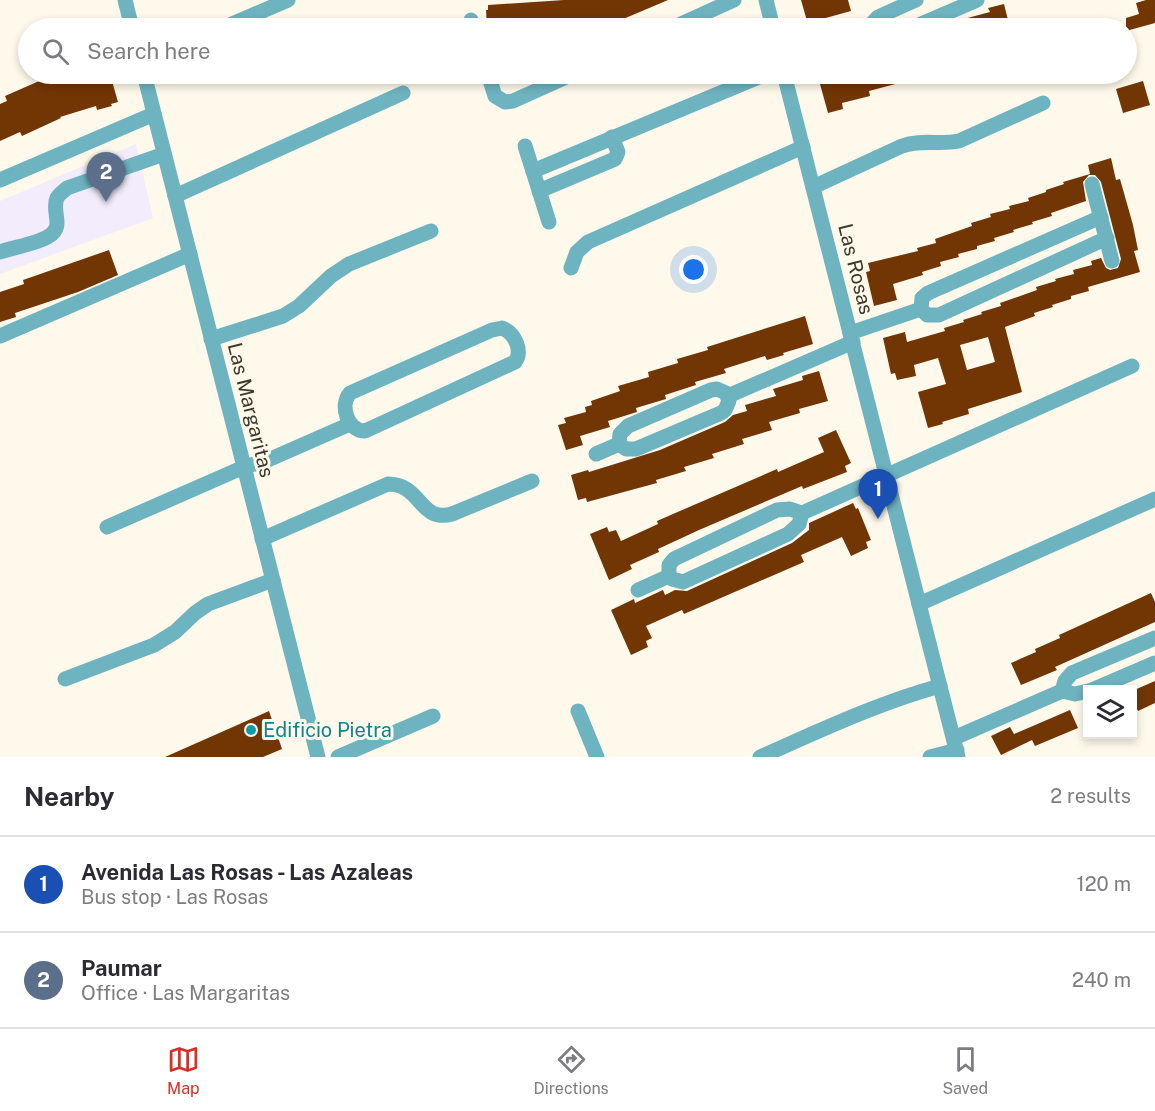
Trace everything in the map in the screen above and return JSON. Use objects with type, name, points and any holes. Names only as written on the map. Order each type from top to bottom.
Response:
[{"type":"street","points":[[125,0],[130,18]]},
{"type":"street","points":[[246,18],[288,0]]},
{"type":"street","points":[[694,18],[734,0]]},
{"type":"street","points":[[766,0],[770,18]]},
{"type":"street","points":[[877,18],[916,0]]},
{"type":"street","points":[[935,18],[977,0]]},
{"type":"street","name":"Las Margaritas","points":[[146,84],[318,757]]},
{"type":"street","points":[[491,84],[495,96],[505,102],[513,101],[551,84]]},
{"type":"street","points":[[533,171],[742,84]]},
{"type":"street","name":"Las Rosas","points":[[787,84],[956,748]]},
{"type":"street","points":[[175,196],[403,93]]},
{"type":"street","points":[[813,187],[902,146],[918,142],[959,141],[1043,102]]},
{"type":"street","points":[[0,180],[154,114]]},
{"type":"street","points":[[539,191],[615,159],[618,152],[612,137]]},
{"type":"street","points":[[525,146],[549,222]]},
{"type":"street","points":[[571,268],[577,252],[588,242],[803,147]]},
{"type":"street","points":[[0,252],[49,237],[56,231],[57,196],[67,188],[164,154]]},
{"type":"street","points":[[1092,184],[1112,261]]},
{"type":"street","points":[[1101,217],[928,293],[921,302],[921,309],[927,315],[939,315],[1107,238]]},
{"type":"street","points":[[211,339],[283,316],[299,306],[344,267],[432,231]]},
{"type":"street","points":[[0,336],[190,254]]},
{"type":"street","points":[[728,396],[851,338],[921,309]]},
{"type":"street","points":[[502,328],[512,334],[519,353],[518,358],[510,365],[365,431],[357,430],[350,424],[345,401],[354,390],[492,330],[502,328]]},
{"type":"street","points":[[669,576],[669,565],[677,557],[777,510],[790,509],[802,513],[1132,366]]},
{"type":"street","points":[[620,444],[620,434],[623,430],[649,417],[711,390],[722,391],[728,396]]},
{"type":"street","points":[[620,444],[626,449],[636,449],[721,413],[728,406],[728,396]]},
{"type":"street","points":[[107,527],[350,424]]},
{"type":"street","points":[[596,454],[620,444]]},
{"type":"street","points":[[262,539],[388,484],[407,488],[427,510],[442,515],[452,514],[532,481]]},
{"type":"street","points":[[919,603],[1155,499]]},
{"type":"street","points":[[669,576],[683,582],[789,534],[799,524],[802,513]]},
{"type":"street","points":[[638,590],[669,576]]},
{"type":"street","points":[[64,679],[154,645],[175,632],[208,604],[273,580]]},
{"type":"street","points":[[1062,691],[1065,681],[1072,674],[1155,638]]},
{"type":"street","points":[[1104,685],[1155,663]]},
{"type":"street","points":[[760,757],[914,693],[940,686]]},
{"type":"street","points":[[930,757],[956,748],[1062,691],[1075,694],[1083,693]]},
{"type":"street","points":[[578,711],[597,757]]},
{"type":"street","points":[[338,757],[433,716]]},
{"type":"shaded area","points":[[136,144],[153,218],[0,274],[0,201]]},
{"type":"building","points":[[564,0],[668,0],[626,18],[486,18],[488,5]]},
{"type":"building","points":[[801,0],[848,0],[851,11],[826,18],[806,18]]},
{"type":"building","points":[[1155,0],[1155,23],[1137,28],[1137,18],[1126,18],[1139,14],[1136,3]]},
{"type":"building","points":[[1004,4],[1008,18],[968,18],[990,12],[988,8]]},
{"type":"building","points":[[1143,81],[1150,105],[1123,113],[1116,89]]},
{"type":"building","points":[[32,84],[113,84],[118,102],[97,110],[96,106],[60,117],[22,136],[20,132],[0,141],[0,104],[7,101],[5,96]]},
{"type":"building","points":[[820,84],[895,84],[869,91],[870,96],[842,103],[843,109],[828,113]]},
{"type":"building","points":[[1111,158],[1116,180],[1120,179],[1133,225],[1138,250],[1134,251],[1140,272],[1088,287],[1089,291],[1071,296],[1071,299],[1034,313],[1035,316],[1005,327],[1022,392],[968,409],[969,414],[928,428],[918,392],[946,384],[938,358],[914,365],[916,376],[897,380],[895,373],[891,374],[883,338],[905,332],[907,342],[945,331],[944,328],[1001,306],[1000,303],[1037,290],[1036,287],[1056,281],[1055,279],[1074,274],[1073,270],[1092,265],[1091,261],[1101,258],[1106,268],[1110,270],[1118,268],[1121,259],[1101,182],[1095,175],[1089,175],[1083,182],[1086,201],[1051,213],[1052,216],[994,238],[995,241],[977,246],[977,249],[958,254],[959,257],[940,262],[941,266],[922,272],[923,275],[893,284],[897,300],[874,306],[866,272],[870,271],[868,263],[918,251],[917,248],[936,243],[935,239],[972,226],[971,223],[991,217],[990,214],[1010,209],[1009,206],[1029,201],[1028,198],[1064,184],[1063,182],[1090,174],[1088,165]],"holes":[[[988,337],[995,362],[967,370],[960,345]]]},
{"type":"building","points":[[109,250],[118,275],[78,292],[15,313],[16,317],[0,322],[0,292],[24,284],[23,280]]},
{"type":"building","points":[[805,316],[813,344],[767,360],[765,356],[724,369],[726,373],[695,382],[696,385],[665,395],[666,399],[636,408],[637,412],[608,421],[610,427],[580,436],[583,445],[566,450],[558,425],[566,423],[564,418],[586,412],[585,407],[592,405],[591,401],[620,391],[618,386],[649,377],[648,372],[678,363],[677,359],[708,350],[707,347]]},
{"type":"building","points":[[819,371],[828,401],[799,409],[800,413],[769,422],[772,430],[742,439],[744,444],[712,454],[714,458],[684,467],[686,471],[656,480],[657,483],[587,502],[586,498],[578,500],[571,475],[588,470],[589,472],[660,450],[725,422],[733,415],[747,411],[745,405],[776,396],[773,389],[803,380],[802,376]]},
{"type":"building","points":[[836,430],[851,463],[845,466],[847,472],[803,489],[802,486],[699,530],[658,549],[659,552],[630,565],[632,569],[609,580],[590,534],[607,527],[609,532],[616,530],[621,541],[658,524],[657,521],[777,469],[778,472],[824,452],[818,438]]},
{"type":"building","points":[[853,503],[856,509],[858,508],[871,540],[866,542],[868,548],[851,556],[842,537],[801,555],[804,562],[684,614],[682,610],[646,626],[652,638],[646,641],[648,647],[631,655],[611,610],[634,599],[635,603],[663,590],[665,595],[675,590],[687,591],[792,543],[809,530],[809,523]]},
{"type":"building","points":[[1151,593],[1155,602],[1155,622],[1055,667],[1057,670],[1021,685],[1011,663],[1060,638],[1059,635]]},
{"type":"building","points":[[1155,681],[1155,703],[1138,711],[1137,689]]},
{"type":"building","points":[[1070,710],[1078,728],[1035,746],[1032,740],[1001,755],[991,736],[1010,727],[1014,734]]},
{"type":"building","name":"Edificio Pietra","points":[[269,711],[282,749],[263,757],[165,757]]},
{"type":"place","name":"Paumar","points":[[106,202]]},
{"type":"place","name":"Avenida Las Rosas - Las Azaleas","points":[[878,519]]},
{"type":"place","name":"Edificio Pietra","points":[[251,730]]}]
